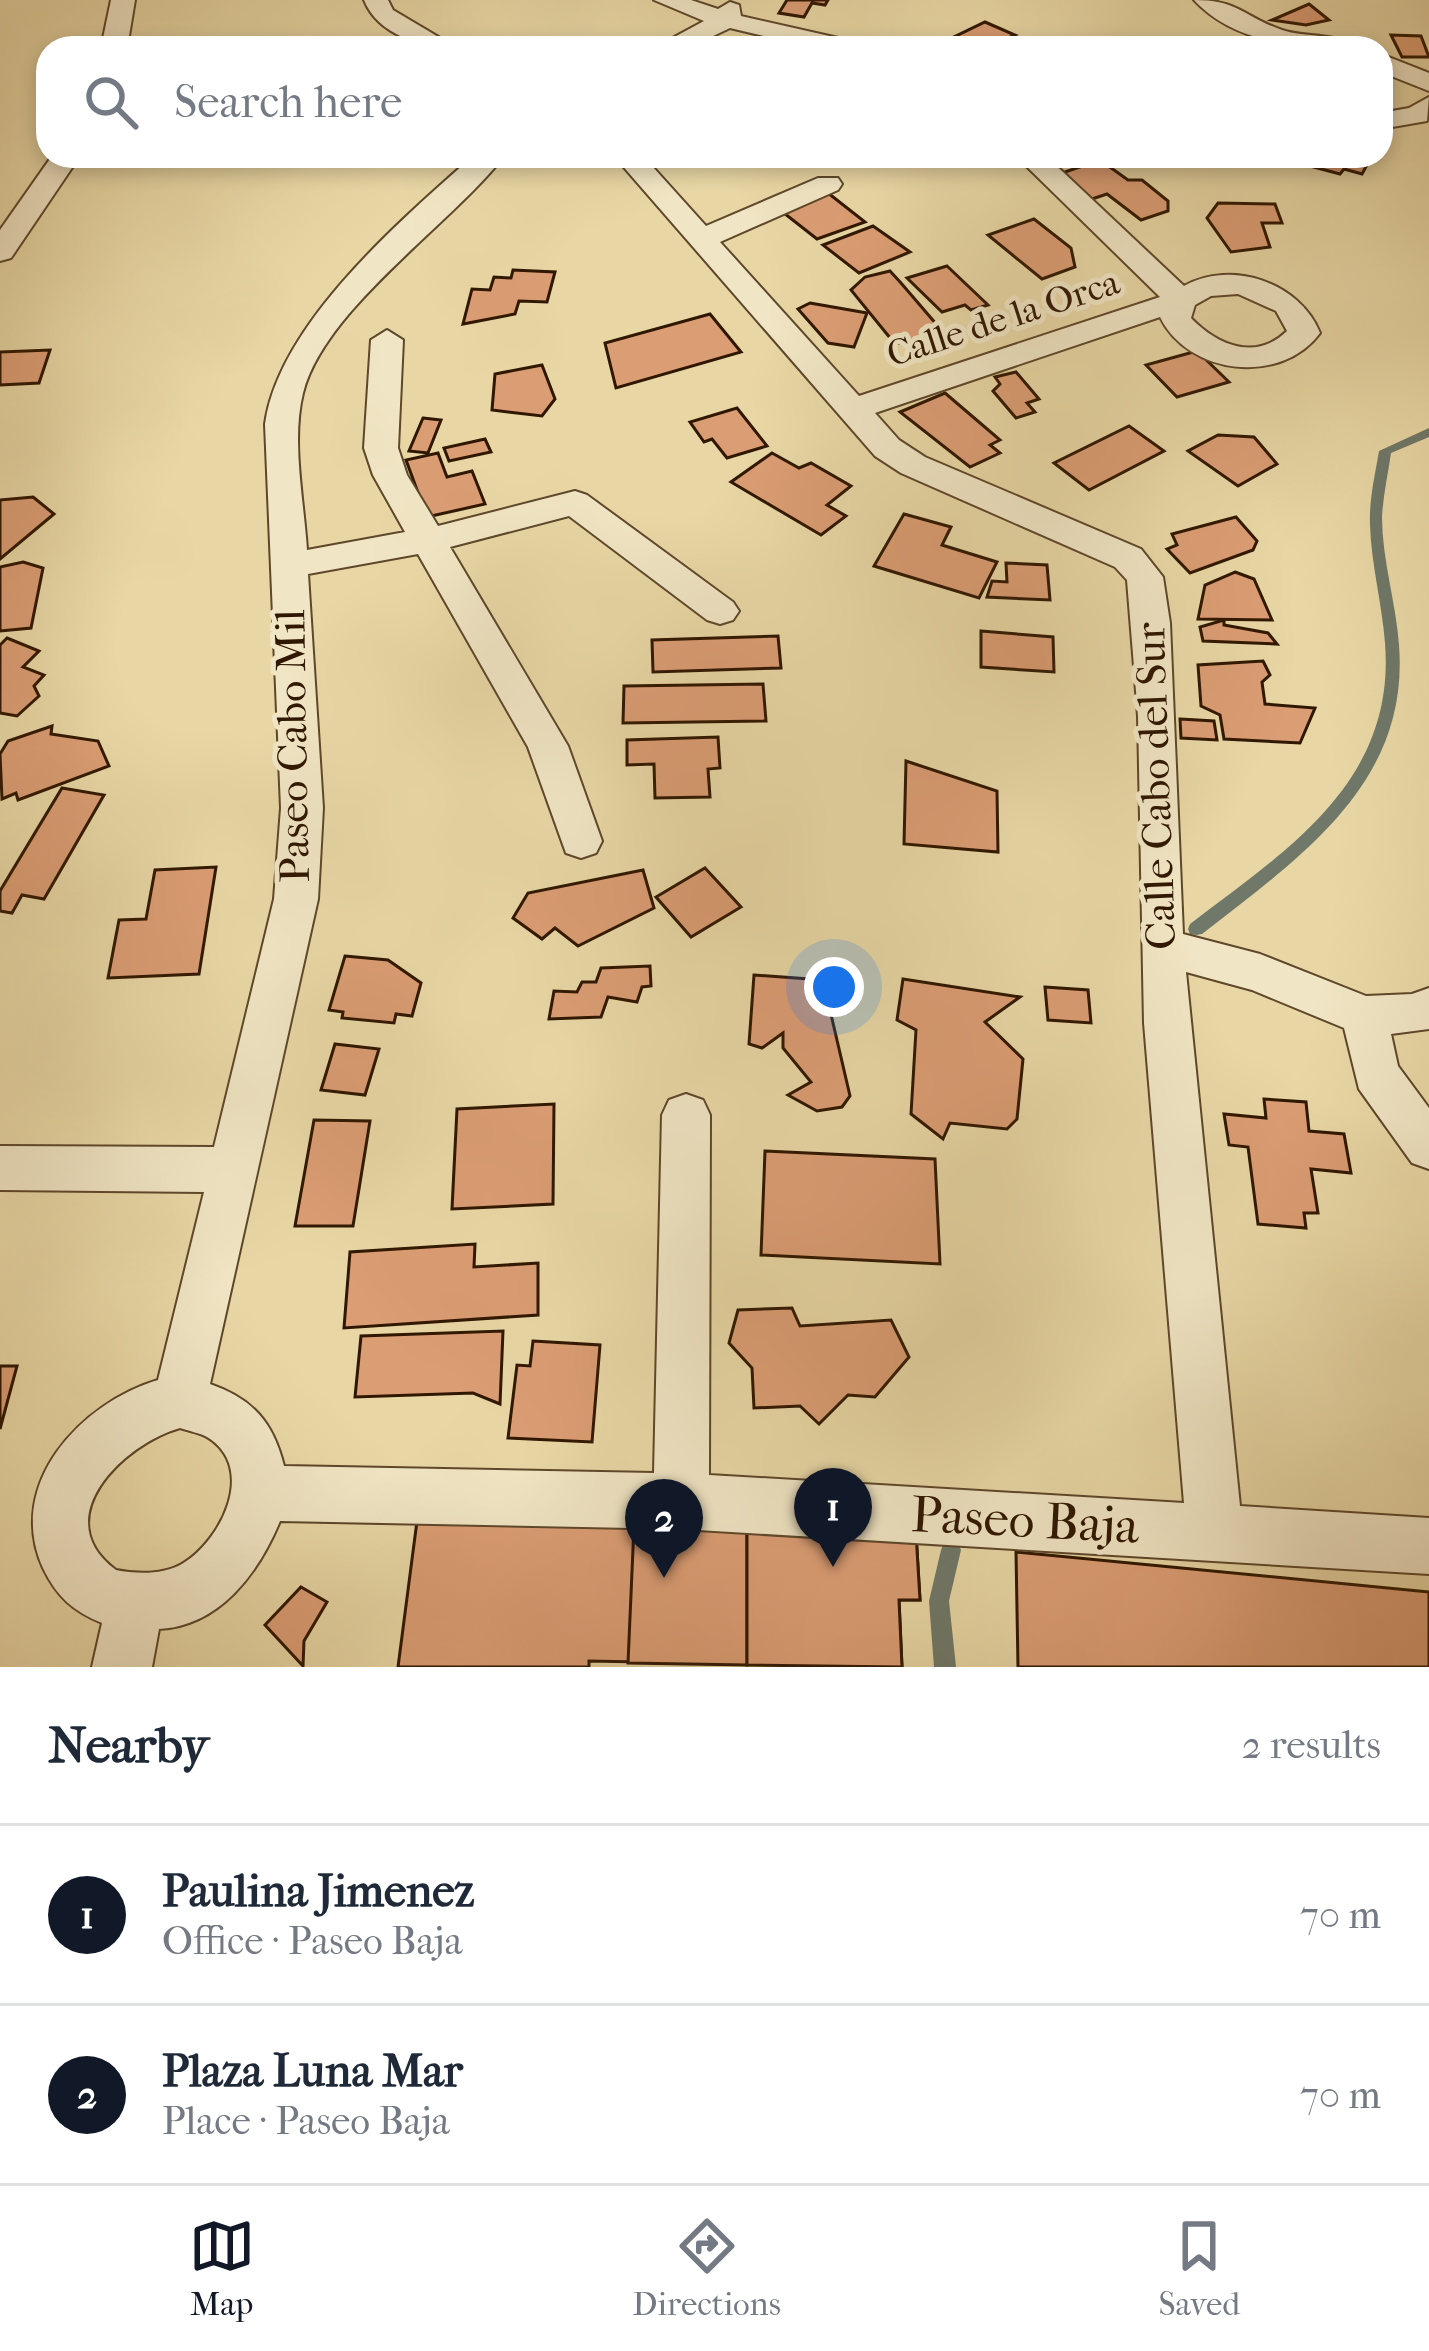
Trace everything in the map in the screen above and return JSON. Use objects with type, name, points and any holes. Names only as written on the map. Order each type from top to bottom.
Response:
[{"type":"street","points":[[116,36],[123,0]]},
{"type":"street","points":[[376,0],[382,14],[422,36]]},
{"type":"street","points":[[666,0],[730,10],[810,36]]},
{"type":"street","points":[[1206,0],[1266,36]]},
{"type":"street","points":[[687,36],[730,10]]},
{"type":"street","points":[[1393,67],[1429,82]]},
{"type":"street","points":[[1393,119],[1417,115],[1429,105]]},
{"type":"street","points":[[0,252],[58,168]]},
{"type":"street","name":"Paseo Cabo Mil","points":[[180,1401],[237,1171],[296,899],[302,808],[282,424],[287,389],[308,350],[395,250],[478,168]]},
{"type":"street","name":"Calle Cabo del Sur","points":[[638,168],[887,448],[913,465],[1128,558],[1145,577],[1162,799],[1162,946],[1180,1219],[1215,1531]]},
{"type":"street","name":"Calle de la Orca","points":[[850,410],[1181,300],[1055,168]]},
{"type":"street","points":[[699,240],[829,184]]},
{"type":"street","points":[[387,340],[382,448],[390,475],[548,746],[581,842]]},
{"type":"street","points":[[290,566],[431,540],[575,503],[720,611]]},
{"type":"street","points":[[1162,946],[1260,973],[1364,1016],[1418,1013],[1429,1007]]},
{"type":"street","points":[[1364,1016],[1376,1074],[1429,1147]]},
{"type":"street","points":[[681,1502],[686,1115]]},
{"type":"street","points":[[0,1168],[237,1171]]},
{"type":"street","points":[[203,1404],[241,1427],[253,1446],[260,1493],[247,1535],[218,1572],[178,1598],[135,1604],[111,1599],[74,1570],[62,1523],[65,1496],[75,1471],[109,1429],[156,1405],[203,1404]]},
{"type":"street","name":"Paseo Baja","points":[[260,1493],[681,1502],[1429,1546]]},
{"type":"street","points":[[122,1667],[135,1604]]},
{"type":"building","points":[[787,0],[828,0],[825,5],[812,3],[804,17],[779,13]]},
{"type":"building","points":[[1309,4],[1329,20],[1306,25],[1272,20]]},
{"type":"building","points":[[985,22],[1015,35],[1013,36],[956,36]]},
{"type":"building","points":[[1392,36],[1421,36],[1429,57],[1402,57]]},
{"type":"building","points":[[1077,168],[1111,168],[1128,180],[1142,180],[1168,201],[1168,211],[1141,220],[1107,194],[1092,199],[1059,174]]},
{"type":"building","points":[[1317,168],[1365,168],[1362,174],[1344,169],[1340,174]]},
{"type":"building","points":[[828,193],[865,222],[817,239],[780,210]]},
{"type":"building","points":[[1218,203],[1275,204],[1282,223],[1262,223],[1270,247],[1231,252],[1207,218]]},
{"type":"building","points":[[1034,219],[1071,248],[1075,267],[1042,279],[988,235]]},
{"type":"building","points":[[873,226],[910,252],[859,273],[823,245]]},
{"type":"building","points":[[947,266],[988,305],[942,312],[907,278]]},
{"type":"building","points":[[513,270],[555,272],[547,302],[519,301],[515,314],[463,324],[472,289],[490,290],[494,277],[511,278]]},
{"type":"building","points":[[890,271],[943,332],[895,344],[851,290],[865,277]]},
{"type":"building","points":[[810,303],[867,313],[854,347],[828,343],[798,309]]},
{"type":"building","points":[[710,314],[741,352],[616,388],[605,343]]},
{"type":"building","points":[[50,350],[39,383],[0,385],[0,352]]},
{"type":"building","points":[[1197,351],[1229,382],[1177,397],[1146,365]]},
{"type":"building","points":[[542,365],[555,399],[542,416],[492,410],[495,374]]},
{"type":"building","points":[[1016,372],[1039,399],[1027,403],[1035,412],[1016,418],[993,391],[1000,384],[995,377]]},
{"type":"building","points":[[945,393],[1000,440],[990,445],[1000,453],[970,467],[900,412]]},
{"type":"building","points":[[737,408],[767,446],[727,458],[712,439],[704,442],[690,422]]},
{"type":"building","points":[[423,418],[441,420],[428,453],[409,451]]},
{"type":"building","points":[[1129,426],[1164,451],[1089,490],[1054,463]]},
{"type":"building","points":[[1218,435],[1254,437],[1277,464],[1238,486],[1188,451]]},
{"type":"building","points":[[485,439],[491,452],[449,461],[444,448]]},
{"type":"building","points":[[438,453],[447,477],[472,471],[485,504],[427,517],[406,460]]},
{"type":"building","points":[[772,453],[799,468],[811,463],[851,486],[827,505],[846,516],[821,535],[731,482]]},
{"type":"building","points":[[33,497],[54,514],[0,559],[0,500]]},
{"type":"building","points":[[904,514],[951,527],[942,545],[997,562],[979,598],[874,566]]},
{"type":"building","points":[[1236,517],[1257,541],[1253,550],[1190,573],[1167,549],[1177,545],[1172,534]]},
{"type":"building","points":[[23,562],[43,568],[31,628],[0,631],[0,567]]},
{"type":"building","points":[[1006,563],[1047,565],[1050,600],[987,597],[992,581],[1007,582]]},
{"type":"building","points":[[1235,572],[1254,579],[1272,620],[1198,619],[1205,585]]},
{"type":"building","points":[[1224,620],[1224,625],[1268,633],[1277,644],[1203,641],[1200,627]]},
{"type":"building","points":[[981,631],[1053,637],[1054,672],[981,667]]},
{"type":"building","points":[[778,636],[781,668],[653,672],[652,640]]},
{"type":"building","points":[[7,638],[39,651],[23,667],[44,675],[34,686],[39,696],[17,716],[0,713],[0,645]]},
{"type":"building","points":[[1263,661],[1270,675],[1262,682],[1265,704],[1315,708],[1300,743],[1224,739],[1220,715],[1201,706],[1198,665]]},
{"type":"building","points":[[763,684],[766,721],[623,723],[624,686]]},
{"type":"building","points":[[1180,719],[1214,721],[1217,740],[1181,738]]},
{"type":"building","points":[[52,726],[51,734],[98,741],[109,766],[18,800],[16,793],[2,799],[0,754],[8,741]]},
{"type":"building","points":[[718,737],[720,768],[708,769],[710,797],[655,798],[654,764],[627,765],[627,740]]},
{"type":"building","points":[[906,761],[997,791],[998,852],[904,844]]},
{"type":"building","points":[[62,788],[104,795],[44,899],[22,895],[12,913],[0,911],[0,891]]},
{"type":"building","points":[[216,867],[199,974],[108,978],[119,920],[146,919],[155,870]]},
{"type":"building","points":[[705,868],[741,907],[691,937],[656,897]]},
{"type":"building","points":[[643,870],[654,908],[578,946],[555,928],[542,939],[513,918],[528,893]]},
{"type":"building","points":[[345,956],[388,960],[421,983],[412,1016],[396,1014],[394,1023],[342,1018],[343,1012],[329,1010]]},
{"type":"building","points":[[650,966],[651,986],[642,987],[637,1002],[608,997],[601,1017],[549,1019],[554,991],[577,992],[582,982],[596,982],[601,968]]},
{"type":"building","points":[[754,975],[823,980],[850,1096],[842,1107],[817,1111],[788,1095],[811,1082],[783,1048],[783,1033],[762,1048],[749,1044]]},
{"type":"building","points":[[903,979],[1020,997],[985,1022],[1023,1059],[1017,1119],[1007,1129],[950,1123],[943,1139],[911,1114],[916,1030],[897,1020]]},
{"type":"building","points":[[1045,987],[1088,990],[1091,1023],[1048,1020]]},
{"type":"building","points":[[335,1044],[379,1049],[365,1095],[321,1090]]},
{"type":"building","points":[[1264,1099],[1306,1102],[1309,1131],[1344,1134],[1351,1173],[1311,1169],[1318,1213],[1304,1213],[1306,1228],[1258,1224],[1248,1147],[1229,1145],[1224,1114],[1266,1118]]},
{"type":"building","points":[[554,1104],[553,1204],[452,1209],[457,1109]]},
{"type":"building","points":[[314,1120],[370,1121],[353,1226],[295,1226]]},
{"type":"building","points":[[765,1151],[935,1159],[940,1264],[761,1255]]},
{"type":"building","points":[[475,1244],[474,1267],[538,1263],[538,1315],[344,1328],[350,1252]]},
{"type":"building","points":[[792,1308],[800,1326],[891,1320],[909,1357],[875,1397],[848,1395],[819,1424],[800,1406],[754,1408],[752,1368],[729,1343],[738,1310]]},
{"type":"building","points":[[503,1331],[500,1404],[473,1393],[355,1397],[361,1336]]},
{"type":"building","points":[[533,1341],[600,1345],[592,1442],[508,1438],[517,1365],[530,1366]]},
{"type":"building","points":[[0,1366],[17,1366],[0,1429]]},
{"type":"building","points":[[417,1521],[916,1533],[920,1600],[899,1600],[902,1667],[589,1661],[589,1667],[398,1667]]},
{"type":"building","points":[[634,1526],[747,1530],[747,1665],[628,1663]]},
{"type":"building","points":[[747,1530],[916,1533],[920,1600],[899,1600],[902,1667],[747,1665]]},
{"type":"building","points":[[1016,1552],[1429,1592],[1429,1667],[1018,1667]]},
{"type":"building","points":[[301,1587],[327,1602],[304,1641],[303,1666],[265,1625]]},
{"type":"waterway","points":[[1196,929],[1331,817],[1377,748],[1389,707],[1393,660],[1376,524],[1379,487],[1385,451],[1429,432]]},
{"type":"waterway","points":[[945,1667],[939,1601],[951,1550]]},
{"type":"place","name":"Paulina Jimenez","points":[[833,1567]]},
{"type":"place","name":"Plaza Luna Mar","points":[[664,1578]]}]
